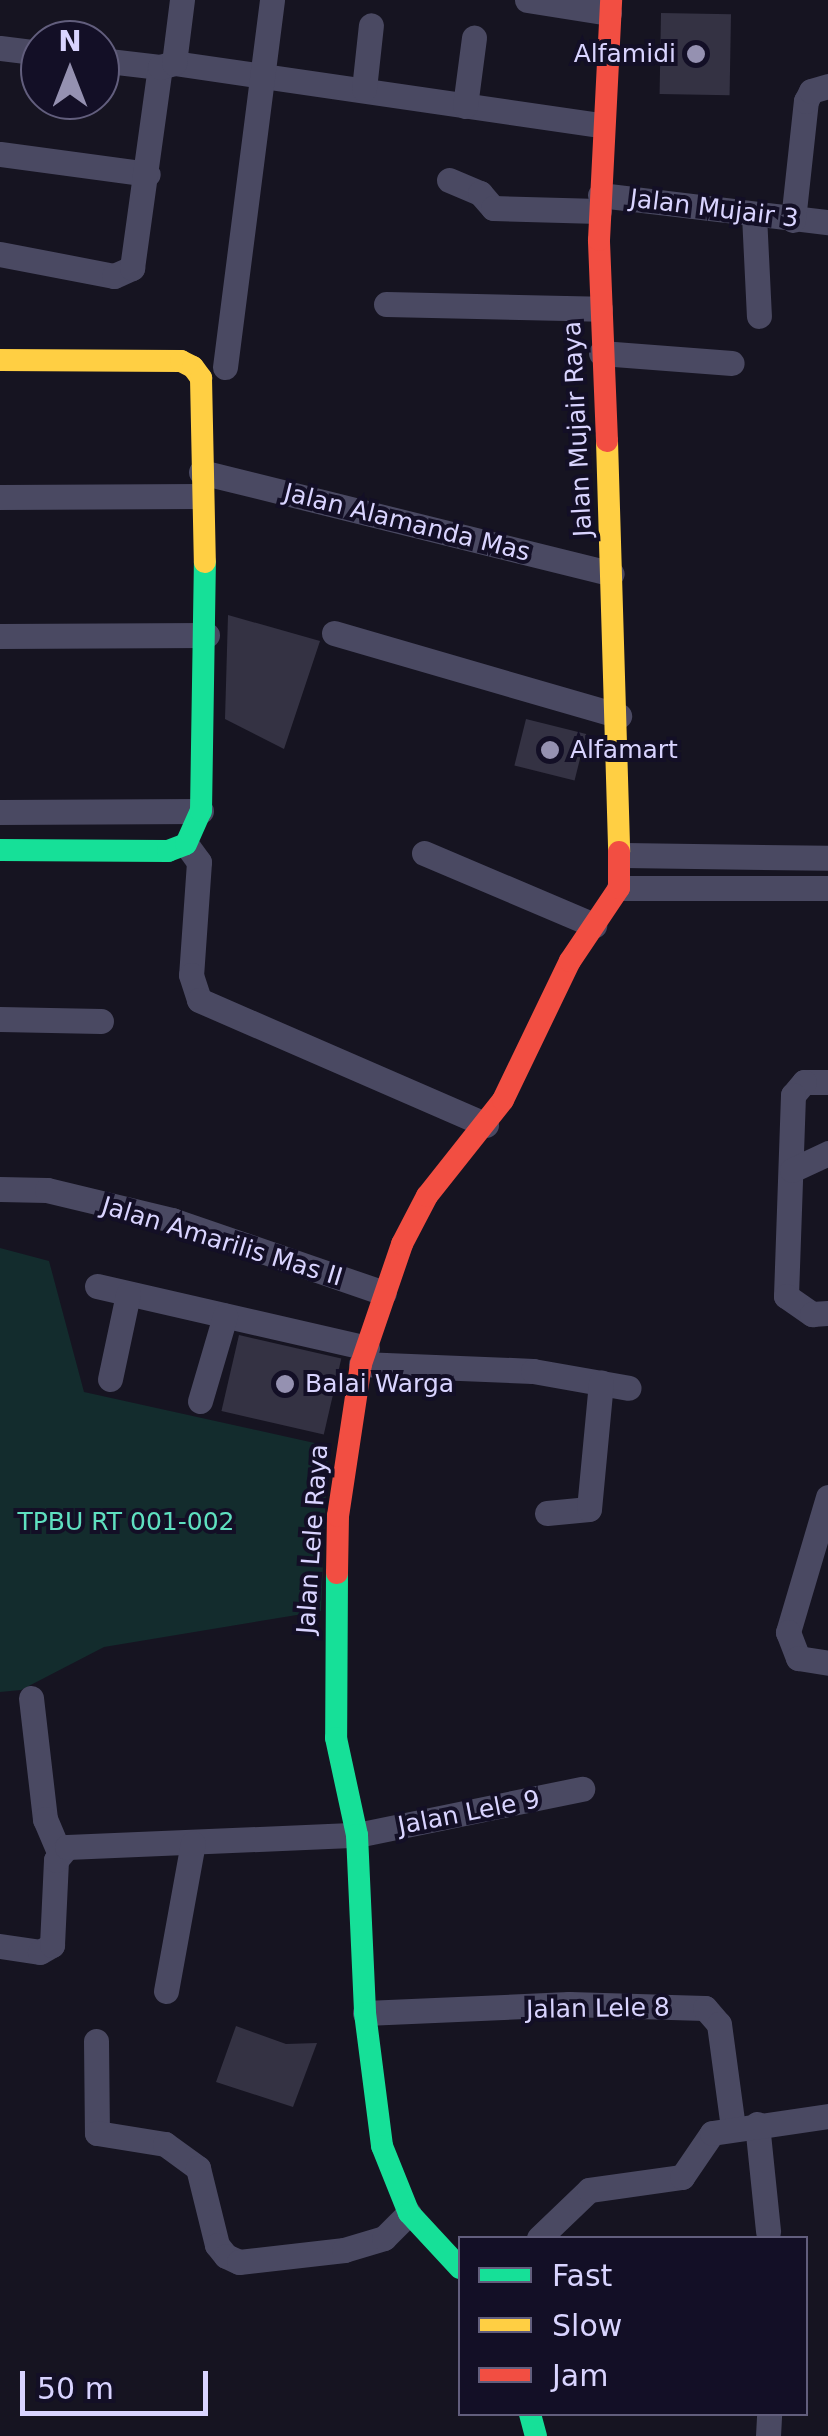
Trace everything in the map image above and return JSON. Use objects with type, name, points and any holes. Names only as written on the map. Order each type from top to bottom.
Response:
[{"type":"street","points":[[0,254],[125,275],[136,258],[167,65],[182,0]]},
{"type":"street","points":[[224,367],[266,74],[272,0]]},
{"type":"street","points":[[528,0],[610,6]]},
{"type":"street","name":"Jalan Mujair Raya","points":[[610,6],[601,125],[600,308],[624,854]]},
{"type":"street","points":[[364,89],[371,24]]},
{"type":"street","points":[[464,106],[474,38]]},
{"type":"street","points":[[120,61],[266,74],[601,125]]},
{"type":"street","points":[[793,220],[806,101],[812,90],[828,86]]},
{"type":"street","points":[[0,154],[148,174]]},
{"type":"street","name":"Jalan Mujair 3","points":[[449,180],[480,192],[493,208],[599,203],[828,222]]},
{"type":"street","points":[[754,215],[759,316]]},
{"type":"street","points":[[386,304],[600,308]]},
{"type":"street","points":[[601,353],[732,363]]},
{"type":"street","points":[[0,360],[181,360],[193,367],[201,378],[200,484],[207,636],[201,811],[186,844],[168,851],[0,850]]},
{"type":"street","name":"Jalan Alamanda Mas","points":[[0,497],[200,484],[612,574]]},
{"type":"street","points":[[334,633],[620,716]]},
{"type":"street","points":[[0,636],[207,636]]},
{"type":"street","points":[[0,812],[201,811]]},
{"type":"street","points":[[186,844],[198,862],[191,975],[199,1000],[486,1125]]},
{"type":"street","points":[[424,852],[594,925]]},
{"type":"street","points":[[624,854],[828,858]]},
{"type":"street","name":"Jalan Lele Raya","points":[[458,2260],[409,2213],[382,2146],[366,2013],[357,1835],[336,1738],[332,1672],[342,1474],[364,1356],[384,1293],[427,1196],[486,1125],[618,888],[624,854]]},
{"type":"street","points":[[618,888],[828,888]]},
{"type":"street","points":[[0,1020],[101,1021]]},
{"type":"street","points":[[828,1082],[795,1085],[786,1296],[812,1314],[828,1314]]},
{"type":"street","points":[[792,1170],[828,1153]]},
{"type":"street","name":"Jalan Amarilis Mas II","points":[[0,1190],[47,1190],[172,1220],[384,1293]]},
{"type":"street","points":[[96,1286],[224,1316],[364,1356],[533,1370],[629,1388]]},
{"type":"street","points":[[110,1379],[128,1294]]},
{"type":"street","points":[[200,1401],[224,1316]]},
{"type":"street","points":[[547,1512],[589,1509],[601,1383]]},
{"type":"street","points":[[828,1497],[788,1632],[798,1658],[828,1663]]},
{"type":"street","points":[[0,1946],[40,1952],[52,1945],[60,1852],[45,1819],[30,1698]]},
{"type":"street","name":"Jalan Lele 9","points":[[60,1852],[357,1835],[582,1790]]},
{"type":"street","points":[[166,1991],[193,1843]]},
{"type":"street","name":"Jalan Lele 8","points":[[366,2013],[570,2004],[705,2008],[718,2024],[745,2126]]},
{"type":"street","points":[[96,2041],[98,2133],[165,2144],[198,2168],[217,2245],[226,2256],[239,2262],[344,2250],[384,2238],[409,2213]]},
{"type":"street","points":[[541,2236],[589,2190],[682,2177],[703,2142],[745,2126],[828,2116]]},
{"type":"street","points":[[745,2126],[768,2231]]},
{"type":"green space","name":"TPBU RT 001-002","points":[[0,1248],[49,1261],[84,1392],[328,1446],[321,1611],[104,1647],[21,1690],[0,1692]]},
{"type":"building","name":"Alfamidi","points":[[661,13],[731,14],[730,95],[660,94]]},
{"type":"building","points":[[228,615],[320,641],[284,749],[225,719]]},
{"type":"building","name":"Alfamart","points":[[526,719],[586,734],[575,781],[514,766]]},
{"type":"building","name":"Balai Warga","points":[[239,1335],[341,1359],[324,1435],[221,1411]]},
{"type":"building","points":[[236,2026],[286,2044],[317,2043],[293,2107],[216,2082]]},
{"type":"traffic: fast","points":[[0,850],[168,851],[186,844],[201,811],[205,562]]},
{"type":"traffic: fast","points":[[337,1573],[336,1738],[357,1835],[365,2013],[382,2146],[409,2213],[458,2266]]},
{"type":"traffic: fast","points":[[531,2416],[536,2436]]},
{"type":"traffic: slow","points":[[0,360],[181,361],[193,367],[201,378],[205,562]]},
{"type":"traffic: slow","points":[[607,441],[619,852]]},
{"type":"traffic: jam","points":[[607,441],[599,240],[611,0]]},
{"type":"traffic: jam","points":[[337,1573],[338,1516],[361,1364],[402,1244],[427,1196],[503,1100],[570,961],[619,888],[619,852]]},
{"type":"place","name":"Alfamidi","points":[[696,54]]},
{"type":"place","name":"Alfamart","points":[[550,750]]},
{"type":"place","name":"Balai Warga","points":[[285,1384]]}]
